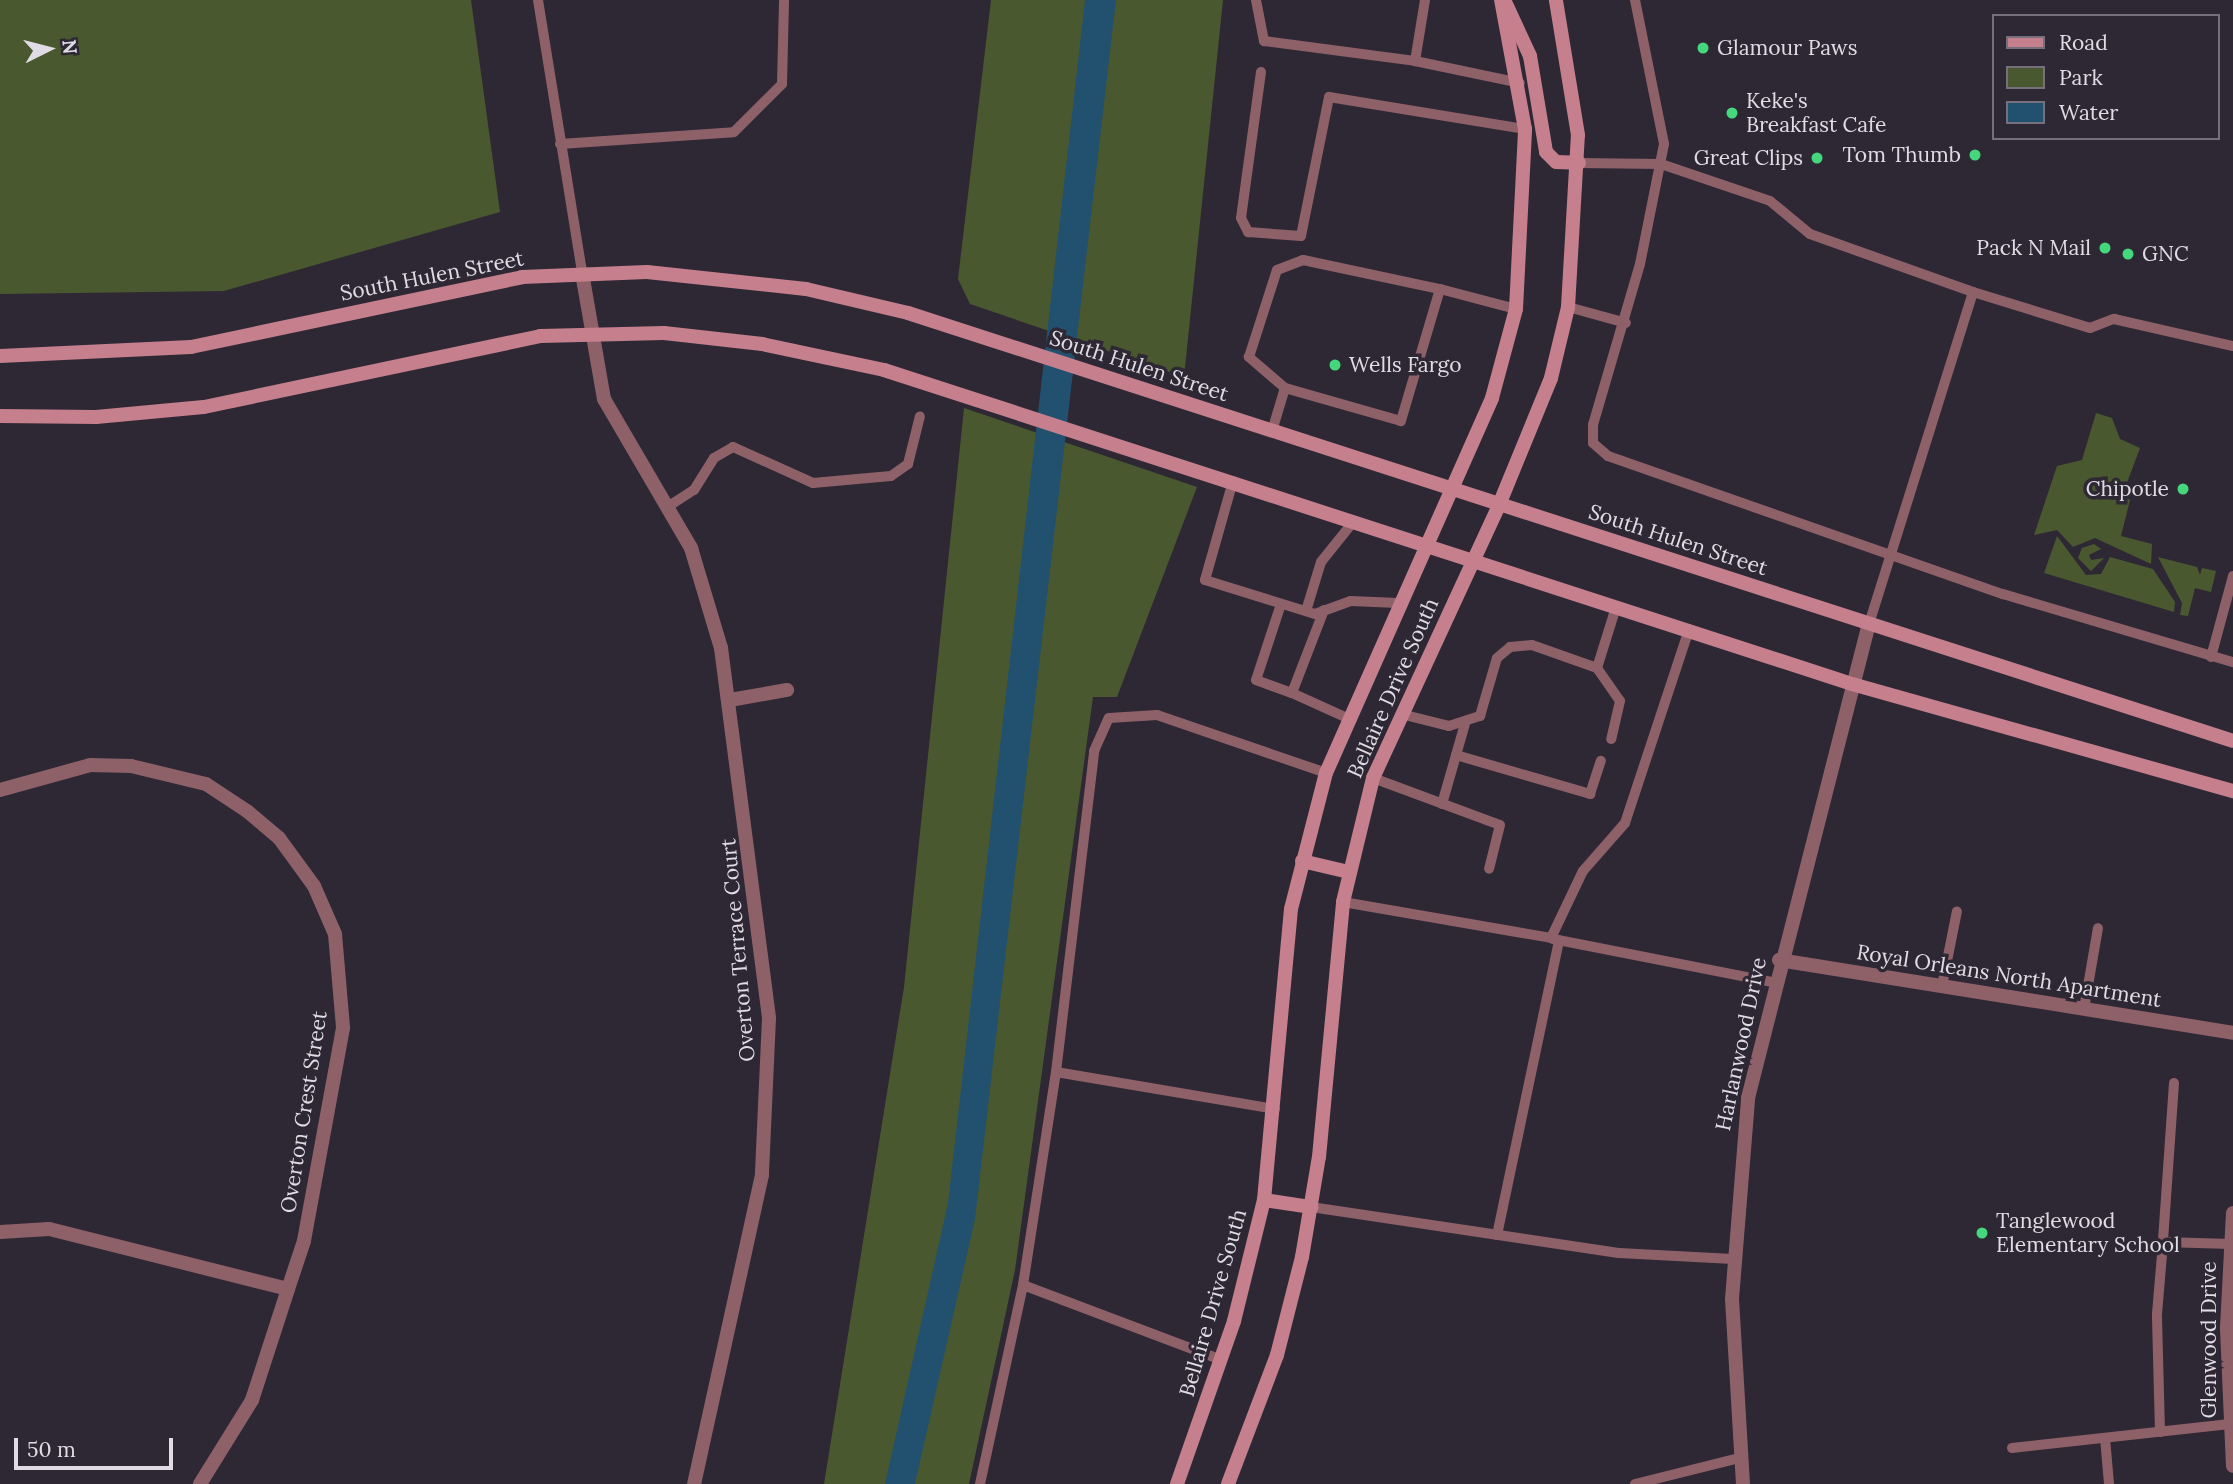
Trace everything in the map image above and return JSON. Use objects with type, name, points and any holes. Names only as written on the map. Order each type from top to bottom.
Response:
[{"type":"main road","name":"Bellaire Drive South","points":[[1177,1484],[1222,1360],[1264,1200],[1275,1109],[1286,955],[1302,861],[1326,773],[1347,718],[1492,398],[1516,309],[1525,129],[1520,83],[1502,0]]},
{"type":"main road","points":[[1502,0],[1526,42],[1546,152],[1556,162],[1579,163]]},
{"type":"main road","name":"Bellaire Drive South","points":[[1228,1484],[1276,1355],[1311,1207],[1343,902],[1373,778],[1499,505],[1551,378],[1568,307],[1579,163],[1556,0]]},
{"type":"main road","name":"South Hulen Street","points":[[0,355],[191,347],[475,284],[582,272],[687,274],[806,289],[998,342],[1118,380],[2233,741]]},
{"type":"main road","points":[[0,416],[96,417],[204,407],[493,342],[592,332],[710,336],[807,352],[991,403],[1852,684],[2231,790]]},
{"type":"main road","points":[[1302,861],[1349,872]]},
{"type":"main road","points":[[1264,1200],[1311,1207]]},
{"type":"street","name":"Overton Terrace Court","points":[[582,272],[610,412],[669,506],[699,569],[730,700],[765,976],[769,1085],[755,1219],[694,1484]]},
{"type":"street","name":"Harlanwood Drive","points":[[1743,1484],[1739,1458],[1733,1259],[1744,1125],[1773,982],[1869,624]]},
{"type":"street","points":[[730,700],[787,690]]},
{"type":"street","name":"Overton Crest Street","points":[[0,790],[90,765],[131,766],[206,784],[279,838],[314,886],[335,934],[343,1031],[304,1241],[252,1401],[200,1484]]},
{"type":"street","name":"Royal Orleans North Apartment","points":[[1779,960],[2233,1033]]},
{"type":"street","name":"Glenwood Drive","points":[[2233,1213],[2230,1424],[2233,1466]]},
{"type":"street","points":[[0,1232],[49,1229],[288,1289]]},
{"type":"lane","points":[[538,0],[582,272]]},
{"type":"lane","points":[[560,144],[734,132],[782,84],[784,0]]},
{"type":"lane","points":[[1256,0],[1264,41],[1415,61],[1520,83]]},
{"type":"lane","points":[[1415,61],[1425,0]]},
{"type":"lane","points":[[1635,0],[1663,127],[1661,163],[1626,323],[1593,425],[1593,443],[1608,456],[1891,551],[2003,593],[2233,663]]},
{"type":"lane","points":[[1261,72],[1241,218],[1248,232],[1301,236],[1329,97],[1525,129]]},
{"type":"lane","points":[[1579,163],[1661,163],[1770,201],[1810,234],[1973,292],[2090,328],[2114,319],[2233,346]]},
{"type":"lane","points":[[1440,289],[1401,421],[1285,388],[1249,357],[1277,270],[1303,260],[1440,289],[1516,309]]},
{"type":"lane","points":[[1869,624],[1973,292]]},
{"type":"lane","points":[[1568,307],[1626,323]]},
{"type":"lane","points":[[1272,431],[1285,388]]},
{"type":"lane","points":[[669,506],[694,490],[713,458],[733,447],[813,483],[891,476],[908,464],[920,416]]},
{"type":"lane","points":[[1233,481],[1205,580],[1306,611],[1324,610],[1350,601],[1398,603]]},
{"type":"lane","points":[[1306,611],[1321,562],[1354,521]]},
{"type":"lane","points":[[2211,657],[2233,576]]},
{"type":"lane","points":[[1281,604],[1256,680],[1347,718]]},
{"type":"lane","points":[[1597,668],[1616,607]]},
{"type":"lane","points":[[1292,693],[1324,610]]},
{"type":"lane","points":[[1497,1235],[1555,939],[1583,871],[1625,823],[1689,629]]},
{"type":"lane","points":[[1401,714],[1465,724],[1480,716],[1497,658],[1510,647],[1532,645],[1597,668],[1620,701],[1611,739]]},
{"type":"lane","points":[[980,1484],[1023,1284],[1056,1072],[1094,751],[1109,718],[1157,715],[1326,773]]},
{"type":"lane","points":[[1443,804],[1465,724]]},
{"type":"lane","points":[[1456,755],[1590,794],[1601,761]]},
{"type":"lane","points":[[1373,778],[1500,825],[1489,869]]},
{"type":"lane","points":[[1343,902],[1555,939],[1773,982]]},
{"type":"lane","points":[[1942,986],[1957,911]]},
{"type":"lane","points":[[2084,1009],[2098,928]]},
{"type":"lane","points":[[1056,1072],[1275,1109]]},
{"type":"lane","points":[[2160,1432],[2157,1314],[2174,1083]]},
{"type":"lane","points":[[1311,1207],[1619,1253],[1733,1259]]},
{"type":"lane","points":[[2163,1242],[2232,1234]]},
{"type":"lane","points":[[1023,1284],[1222,1360]]},
{"type":"lane","points":[[2012,1448],[2230,1424]]},
{"type":"lane","points":[[2105,1437],[2109,1484]]},
{"type":"lane","points":[[1634,1484],[1739,1458]]},
{"type":"green space","points":[[0,0],[471,0],[500,212],[224,291],[0,294]]},
{"type":"green space","points":[[991,0],[1223,0],[1184,377],[970,304],[958,279]]},
{"type":"green space","points":[[964,408],[1197,487],[1117,697],[1093,697],[1015,1270],[969,1484],[824,1484],[904,987]]},
{"type":"green space","points":[[2096,413],[2112,418],[2120,439],[2140,448],[2122,496],[2130,500],[2121,536],[2152,544],[2151,564],[2095,538],[2073,547],[2057,530],[2034,535],[2057,466],[2082,460]]},
{"type":"green space","points":[[2057,536],[2086,575],[2101,574],[2110,557],[2153,569],[2175,602],[2174,612],[2044,573]]},
{"type":"green space","points":[[2094,544],[2101,549],[2089,555],[2091,560],[2104,558],[2091,571],[2078,558],[2082,548]]},
{"type":"green space","points":[[2158,557],[2197,567],[2200,575],[2202,568],[2216,571],[2211,592],[2195,588],[2188,616],[2180,615],[2182,603]]},
{"type":"water","points":[[1085,0],[1116,0],[975,1219],[915,1484],[885,1484],[948,1203]]},
{"type":"place","name":"Glamour Paws","points":[[1703,48]]},
{"type":"place","name":"Keke's Breakfast Cafe","points":[[1732,113]]},
{"type":"place","name":"Tom Thumb","points":[[1975,155]]},
{"type":"place","name":"Great Clips","points":[[1817,158]]},
{"type":"place","name":"Pack N Mail","points":[[2105,248]]},
{"type":"place","name":"GNC","points":[[2128,254]]},
{"type":"place","name":"Wells Fargo","points":[[1335,365]]},
{"type":"place","name":"Chipotle","points":[[2183,489]]},
{"type":"place","name":"Tanglewood Elementary School","points":[[1982,1233]]}]
